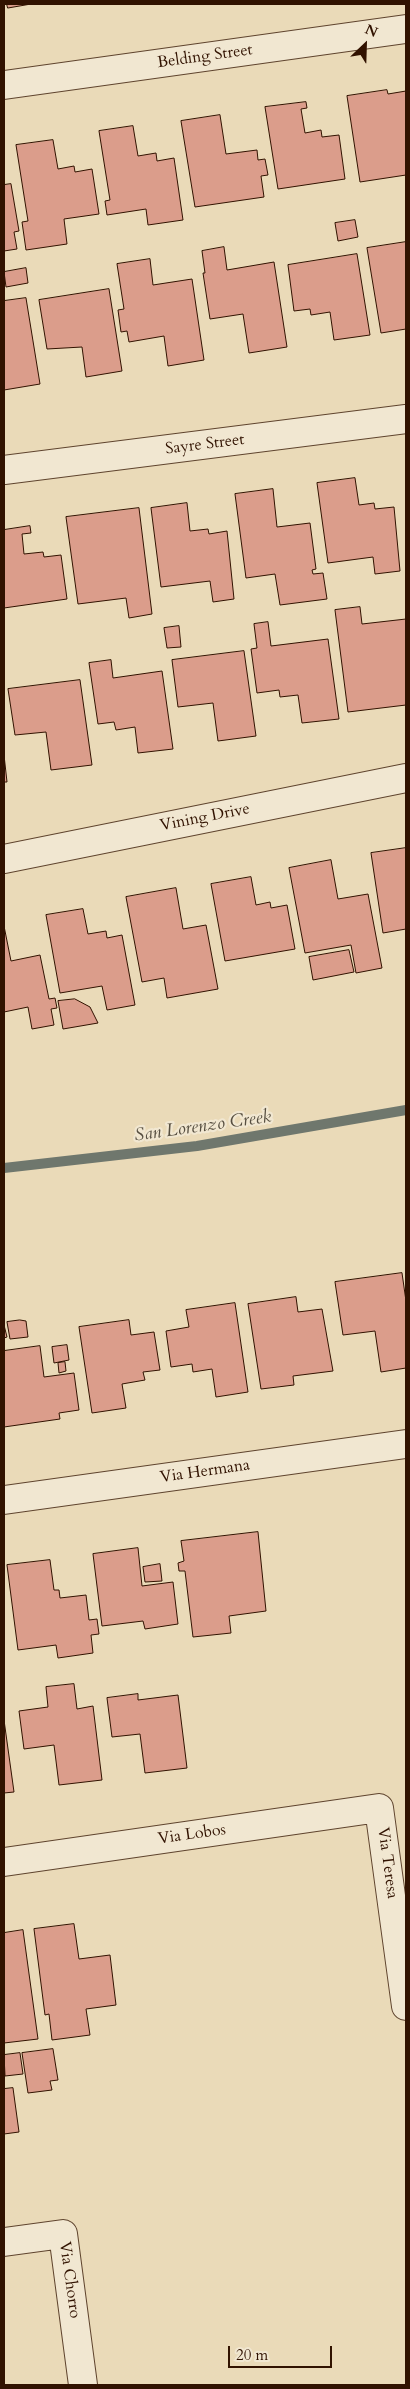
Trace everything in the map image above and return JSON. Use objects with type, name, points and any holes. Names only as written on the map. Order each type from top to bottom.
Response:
[{"type":"street","name":"Belding Street","points":[[4,85],[406,30]]},
{"type":"street","name":"Sayre Street","points":[[4,470],[406,419]]},
{"type":"street","name":"Vining Drive","points":[[4,859],[406,778]]},
{"type":"street","name":"Via Hermana","points":[[4,1500],[406,1444]]},
{"type":"street","name":"Via Lobos","points":[[4,1862],[379,1808]]},
{"type":"street","name":"Via Teresa","points":[[379,1808],[406,2006]]},
{"type":"street","name":"Via Chorro","points":[[4,2242],[63,2234],[82,2385]]},
{"type":"building","points":[[7,4],[31,4],[8,8]]},
{"type":"building","points":[[387,90],[388,94],[406,91],[406,175],[360,182],[347,96]]},
{"type":"building","points":[[306,102],[307,108],[301,109],[305,133],[321,130],[322,137],[339,135],[345,179],[278,189],[265,107]]},
{"type":"building","points":[[220,115],[226,154],[257,150],[258,160],[265,159],[268,175],[261,176],[264,197],[195,207],[181,121]]},
{"type":"building","points":[[133,126],[138,156],[156,153],[157,161],[174,158],[183,220],[148,225],[146,209],[107,215],[105,201],[110,200],[99,131]]},
{"type":"building","points":[[53,140],[58,169],[74,166],[75,172],[92,169],[99,214],[64,219],[67,244],[26,250],[22,222],[28,221],[16,145]]},
{"type":"building","points":[[11,184],[19,231],[14,232],[17,249],[4,251],[4,185]]},
{"type":"building","points":[[355,220],[358,237],[338,241],[335,223]]},
{"type":"building","points":[[406,242],[406,329],[381,333],[367,248]]},
{"type":"building","points":[[224,247],[227,270],[274,262],[287,347],[249,353],[243,314],[210,319],[203,273],[205,273],[202,251]]},
{"type":"building","points":[[357,254],[370,335],[334,340],[330,312],[311,315],[310,309],[294,311],[288,265]]},
{"type":"building","points":[[150,259],[153,285],[192,279],[204,360],[168,366],[164,336],[129,342],[127,331],[121,332],[118,310],[124,309],[117,264]]},
{"type":"building","points":[[26,268],[28,283],[6,287],[4,272]]},
{"type":"building","points":[[109,289],[122,371],[86,377],[82,347],[47,349],[39,300]]},
{"type":"building","points":[[26,298],[40,384],[4,390],[4,301]]},
{"type":"building","points":[[355,478],[359,505],[374,503],[375,509],[394,507],[400,571],[375,574],[373,557],[328,563],[317,483]]},
{"type":"building","points":[[273,489],[277,527],[310,523],[316,569],[312,570],[313,574],[323,573],[327,599],[280,605],[275,574],[246,578],[235,494]]},
{"type":"building","points":[[187,503],[190,531],[208,529],[209,534],[227,531],[234,599],[213,602],[210,581],[161,587],[151,508]]},
{"type":"building","points":[[139,508],[152,614],[129,618],[126,598],[78,604],[66,517]]},
{"type":"building","points":[[30,526],[31,533],[22,534],[24,554],[43,552],[44,557],[61,555],[67,599],[4,608],[4,530]]},
{"type":"building","points":[[360,607],[362,624],[406,619],[406,705],[348,712],[335,610]]},
{"type":"building","points":[[268,622],[271,646],[328,639],[339,719],[302,723],[298,695],[280,697],[279,690],[257,693],[251,649],[257,648],[254,624]]},
{"type":"building","points":[[179,626],[181,647],[167,648],[164,628]]},
{"type":"building","points":[[244,651],[256,736],[218,741],[213,703],[178,707],[172,660]]},
{"type":"building","points":[[111,660],[113,678],[162,671],[173,749],[138,753],[135,727],[116,730],[114,722],[98,724],[89,663]]},
{"type":"building","points":[[80,680],[92,765],[51,770],[46,732],[15,735],[8,689]]},
{"type":"building","points":[[4,755],[7,782],[4,782]]},
{"type":"building","points":[[406,848],[406,929],[383,933],[371,853]]},
{"type":"building","points":[[331,860],[338,899],[368,894],[382,968],[356,973],[351,945],[305,953],[289,868]]},
{"type":"building","points":[[251,877],[256,905],[270,902],[271,908],[287,905],[295,949],[225,961],[211,884]]},
{"type":"building","points":[[176,888],[183,929],[206,925],[218,989],[167,998],[164,978],[142,982],[126,897]]},
{"type":"building","points":[[83,909],[88,934],[106,931],[107,938],[122,935],[135,1005],[107,1010],[102,986],[60,993],[46,915]]},
{"type":"building","points":[[4,926],[11,961],[40,955],[49,999],[55,998],[57,1008],[51,1009],[54,1025],[32,1029],[28,1007],[4,1012]]},
{"type":"building","points":[[349,950],[354,972],[313,980],[309,957]]},
{"type":"building","points":[[75,999],[90,1007],[98,1023],[63,1029],[58,1001]]},
{"type":"building","points":[[402,1273],[406,1301],[406,1368],[381,1372],[375,1331],[343,1335],[335,1282]]},
{"type":"building","points":[[296,1297],[298,1312],[322,1309],[333,1371],[293,1376],[294,1385],[261,1389],[248,1304]]},
{"type":"building","points":[[235,1303],[248,1392],[216,1397],[212,1369],[193,1372],[192,1364],[171,1367],[166,1331],[189,1327],[186,1310]]},
{"type":"building","points":[[129,1320],[131,1335],[154,1332],[160,1370],[143,1372],[145,1380],[122,1384],[126,1408],[92,1413],[79,1327]]},
{"type":"building","points":[[26,1321],[28,1337],[10,1339],[7,1322]]},
{"type":"building","points":[[4,1325],[7,1337],[4,1338]]},
{"type":"building","points":[[67,1345],[69,1360],[54,1363],[52,1347]]},
{"type":"building","points":[[40,1346],[44,1377],[74,1373],[79,1410],[59,1413],[60,1419],[4,1427],[4,1351]]},
{"type":"building","points":[[65,1362],[66,1371],[59,1373],[58,1363]]},
{"type":"building","points":[[258,1532],[266,1611],[229,1616],[231,1633],[193,1637],[185,1571],[179,1571],[178,1563],[184,1561],[181,1541]]},
{"type":"building","points":[[138,1548],[142,1586],[173,1582],[178,1624],[145,1629],[143,1621],[102,1626],[93,1554]]},
{"type":"building","points":[[50,1560],[54,1590],[59,1590],[60,1598],[86,1595],[89,1620],[97,1619],[99,1634],[91,1635],[93,1653],[58,1658],[56,1645],[18,1650],[7,1565]]},
{"type":"building","points":[[160,1564],[162,1581],[145,1582],[143,1567]]},
{"type":"building","points":[[74,1684],[77,1709],[93,1706],[102,1780],[59,1785],[54,1745],[24,1749],[19,1711],[48,1707],[46,1687]]},
{"type":"building","points":[[138,1694],[138,1700],[178,1695],[187,1768],[145,1773],[140,1734],[112,1737],[107,1698]]},
{"type":"building","points":[[4,1720],[14,1792],[4,1793]]},
{"type":"building","points":[[74,1924],[79,1959],[110,1955],[116,2005],[86,2009],[90,2035],[52,2040],[49,2014],[45,2015],[34,1929]]},
{"type":"building","points":[[23,1930],[38,2039],[4,2043],[4,1933]]},
{"type":"building","points":[[53,2049],[58,2080],[50,2081],[52,2090],[28,2093],[22,2053]]},
{"type":"building","points":[[20,2053],[23,2074],[5,2076],[4,2055]]},
{"type":"building","points":[[13,2088],[19,2132],[4,2134],[4,2089]]},
{"type":"waterway","name":"San Lorenzo Creek","points":[[4,1168],[197,1146],[406,1110]]}]
